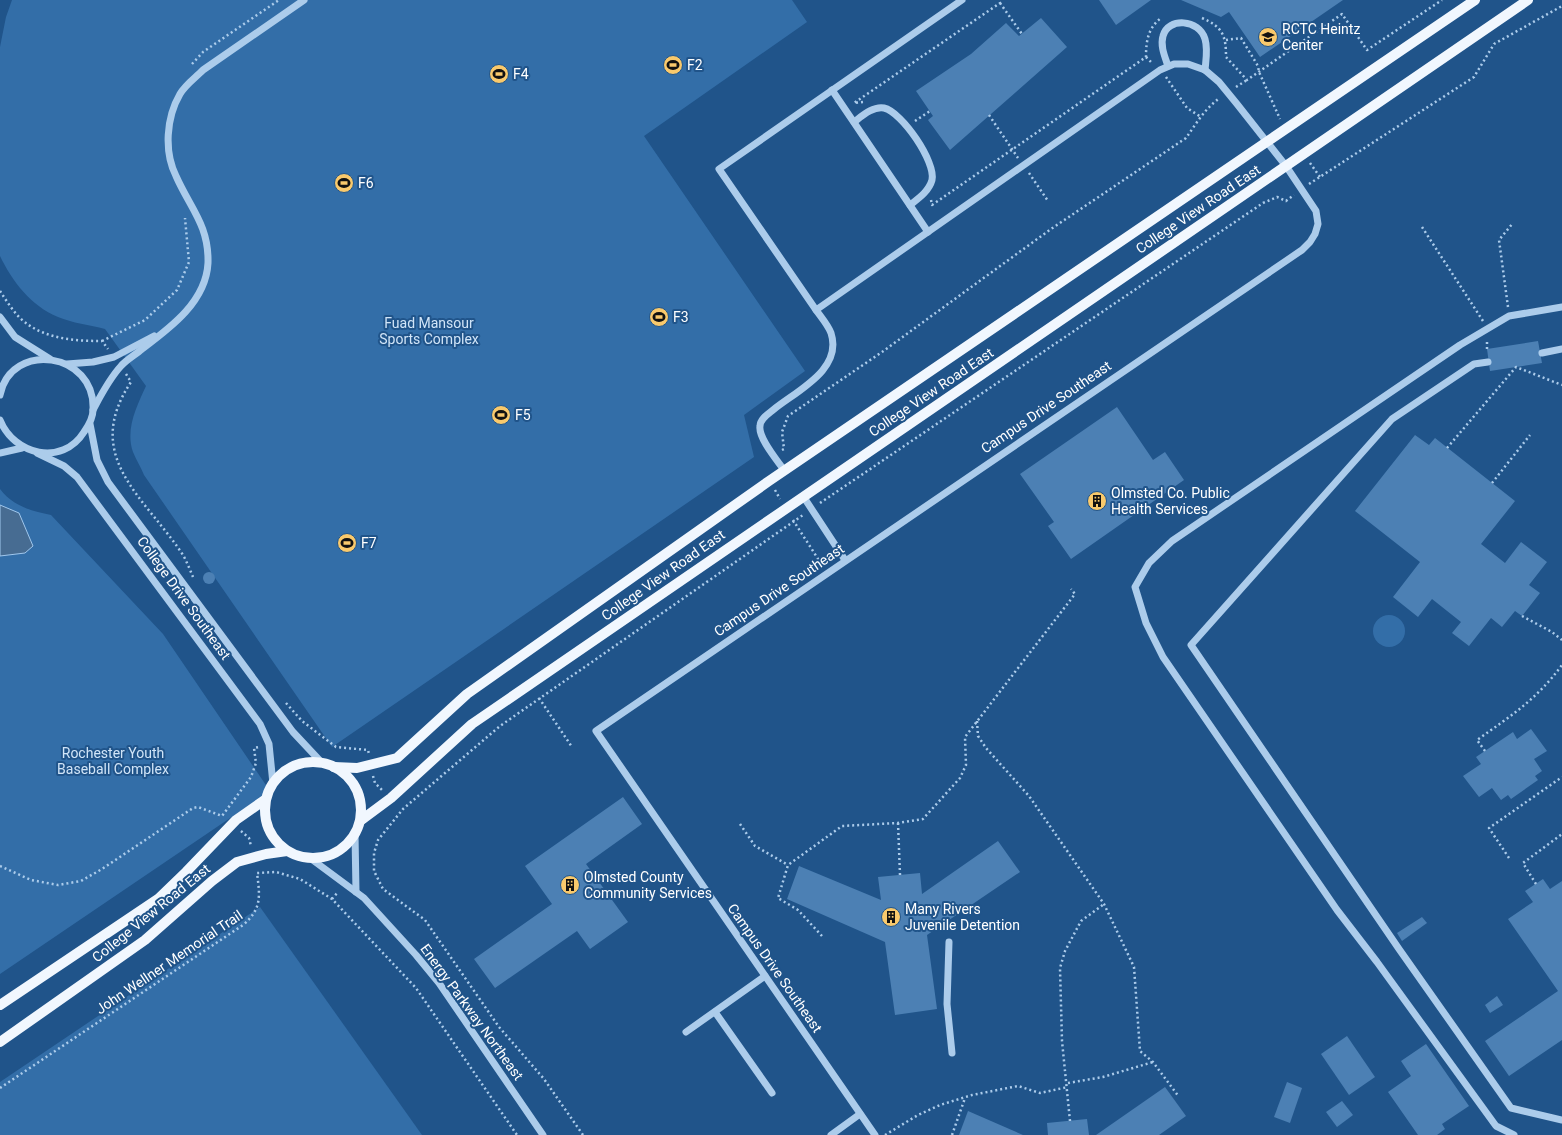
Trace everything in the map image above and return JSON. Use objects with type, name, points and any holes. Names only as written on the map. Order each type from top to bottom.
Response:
[{"type":"main road","name":"College View Road East","points":[[334,767],[357,768],[397,758],[467,694],[784,470],[1475,0]]},
{"type":"main road","name":"College View Road East","points":[[360,821],[391,798],[472,724],[1528,0]]},
{"type":"main road","points":[[308,762],[322,763],[334,767],[347,776],[356,789],[360,805],[360,821],[355,834],[343,848],[328,856],[310,858],[287,851],[276,842],[268,829],[265,814],[266,799],[273,784],[282,773],[294,766],[308,762]]},
{"type":"main road","name":"College View Road East","points":[[0,1005],[158,899],[233,825],[266,799]]},
{"type":"main road","name":"College View Road East","points":[[0,1042],[145,940],[212,881],[237,862],[266,854],[287,851]]},
{"type":"street","points":[[0,420],[8,435],[22,448],[37,453],[54,453],[69,448],[81,438],[90,424],[93,410],[106,385],[121,365],[170,327],[190,308],[202,285],[208,264],[207,242],[201,222],[175,175],[169,155],[168,131],[173,109],[180,94],[189,82],[203,70],[304,0]]},
{"type":"street","points":[[784,470],[760,434],[759,424],[779,405],[817,379],[832,352],[833,341],[830,331],[719,169],[962,0]]},
{"type":"street","points":[[816,310],[1160,70],[1174,64],[1188,64],[1205,70],[1207,51],[1205,38],[1199,29],[1191,23],[1181,23],[1168,27],[1163,36],[1162,48],[1168,66]]},
{"type":"street","name":"Campus Drive Southeast","points":[[875,1135],[596,731],[827,572],[1302,250],[1310,242],[1318,224],[1316,211],[1286,166],[1265,142],[1219,82],[1205,70]]},
{"type":"street","points":[[832,90],[928,232]]},
{"type":"street","points":[[854,122],[873,109],[884,108],[893,112],[907,127],[926,154],[931,166],[932,179],[927,190],[910,205]]},
{"type":"street","points":[[1514,1135],[1496,1126],[1377,962],[1337,910],[1163,657],[1146,623],[1135,587],[1149,563],[1172,541],[1460,345],[1509,316],[1562,307]]},
{"type":"street","points":[[0,317],[15,337],[50,359],[67,364],[76,370],[91,391],[93,410]]},
{"type":"street","points":[[67,364],[93,362],[114,357],[170,327]]},
{"type":"street","points":[[1542,353],[1562,349]]},
{"type":"street","points":[[0,390],[9,376],[17,368],[32,361],[50,359]]},
{"type":"street","points":[[1488,362],[1474,364],[1392,420],[1190,645],[1395,943],[1511,1108],[1561,1119]]},
{"type":"street","name":"College Drive Southeast","points":[[90,424],[97,460],[108,482],[294,732],[322,763]]},
{"type":"street","points":[[0,453],[22,448]]},
{"type":"street","name":"College Drive Southeast","points":[[37,453],[64,466],[77,477],[92,495],[260,724],[269,744],[273,784]]},
{"type":"street","points":[[803,496],[845,560]]},
{"type":"street","points":[[355,834],[356,892]]},
{"type":"street","name":"Energy Parkway Northeast","points":[[310,858],[356,892],[416,955],[438,983],[543,1135]]},
{"type":"street","points":[[948,942],[947,1004],[952,1053]]},
{"type":"street","points":[[686,1032],[765,976]]},
{"type":"street","points":[[715,1012],[772,1093]]},
{"type":"street","points":[[831,1135],[860,1114]]},
{"type":"path","points":[[774,456],[784,449],[782,432],[788,416],[882,352],[1051,229],[1186,138],[1213,103],[1342,14],[1367,50],[1442,0]]},
{"type":"path","points":[[868,102],[854,103],[999,1],[1022,34]]},
{"type":"path","points":[[1320,177],[1474,77],[1494,44],[1562,6]]},
{"type":"path","points":[[1198,16],[1208,20],[1220,30],[1226,40],[1226,57],[1247,80]]},
{"type":"path","points":[[1162,18],[1154,23],[1149,32],[1146,44],[1146,58],[1169,80],[1187,108],[1201,117]]},
{"type":"path","points":[[1226,40],[1241,38],[1258,66],[1259,72]]},
{"type":"path","points":[[931,198],[932,205],[1146,58]]},
{"type":"path","points":[[907,127],[930,111]]},
{"type":"path","points":[[912,116],[919,127]]},
{"type":"path","points":[[583,1135],[544,1079],[499,1027],[425,920],[383,889],[374,871],[374,853],[378,840],[403,809],[500,726],[539,698],[811,509],[1263,203],[1277,197],[1286,201],[1302,189]]},
{"type":"path","points":[[1509,316],[1500,240],[1513,223]]},
{"type":"path","points":[[1422,227],[1488,329],[1487,349]]},
{"type":"path","points":[[0,291],[21,319],[36,329],[57,338],[74,341],[102,341],[114,357]]},
{"type":"path","points":[[121,365],[131,382],[121,397],[113,419],[113,438],[117,462],[134,492],[183,556],[195,582]]},
{"type":"path","points":[[1447,448],[1516,367],[1562,385]]},
{"type":"path","points":[[1492,483],[1530,435]]},
{"type":"path","points":[[769,481],[827,572]]},
{"type":"path","points":[[822,936],[798,910],[778,898],[788,865],[842,826],[898,823],[923,819],[960,778],[966,765],[966,737],[1075,594],[1071,589]]},
{"type":"path","points":[[1522,616],[1552,632],[1562,640]]},
{"type":"path","points":[[1485,751],[1477,740],[1526,706],[1548,685],[1562,665]]},
{"type":"path","points":[[539,698],[572,748]]},
{"type":"path","points":[[283,699],[302,721],[294,732]]},
{"type":"path","points":[[977,721],[978,736],[986,748],[1029,796],[1104,904],[1134,967],[1140,1051],[1153,1062],[1179,1097]]},
{"type":"path","points":[[222,816],[251,777],[256,763],[254,748],[269,744]]},
{"type":"path","points":[[1510,858],[1489,828],[1562,777]]},
{"type":"path","name":"John Wellner Memorial Trail","points":[[0,866],[31,880],[58,885],[81,881],[102,869],[193,808],[198,807],[222,816],[249,838],[257,873],[260,898],[254,916],[243,925],[0,1088]]},
{"type":"path","points":[[898,823],[900,875]]},
{"type":"path","points":[[740,824],[755,846],[788,865]]},
{"type":"path","points":[[1536,884],[1523,863],[1562,834]]},
{"type":"path","points":[[257,873],[276,872],[300,879],[332,899],[338,905],[416,988],[517,1135]]},
{"type":"path","points":[[1070,1120],[1068,1083],[1062,1040],[1060,968],[1065,951],[1081,921],[1104,904]]},
{"type":"path","points":[[1068,1083],[1103,1077],[1153,1062]]},
{"type":"path","points":[[885,1135],[918,1115],[965,1097],[1018,1086],[1040,1093],[1068,1087]]},
{"type":"path","points":[[952,1135],[965,1097]]},
{"type":"green space","name":"Fuad Mansour Sports Complex","points":[[12,0],[792,0],[807,22],[644,136],[805,371],[744,415],[754,457],[332,747],[144,475],[133,452],[130,435],[133,418],[146,386],[105,329],[63,319],[39,306],[23,292],[10,275],[0,256],[0,47],[6,17]]},
{"type":"green space","name":"Rochester Youth Baseball Complex","points":[[0,489],[17,504],[36,512],[51,515],[163,634],[270,791],[0,974]]},
{"type":"green space","points":[[1386,615],[1392,615],[1402,622],[1405,631],[1404,637],[1398,644],[1392,647],[1386,647],[1376,640],[1373,634],[1373,628],[1380,618]]},
{"type":"green space","points":[[260,907],[422,1135],[0,1135],[0,1082]]},
{"type":"shaded area","points":[[0,505],[19,513],[33,546],[25,553],[0,556]]},
{"type":"building","points":[[1099,0],[1151,0],[1116,25]]},
{"type":"building","name":"RCTC Heintz Center","points":[[1181,0],[1343,0],[1260,57],[1229,12],[1221,17]]},
{"type":"building","points":[[1041,18],[1067,47],[950,150],[928,120],[933,116],[916,91],[971,54],[1006,23],[1019,36]]},
{"type":"building","points":[[1538,341],[1542,363],[1490,371],[1487,349]]},
{"type":"building","name":"Olmsted Co. Public Health Services","points":[[1117,407],[1153,460],[1165,452],[1184,480],[1071,559],[1048,526],[1054,522],[1020,474]]},
{"type":"building","points":[[1415,435],[1429,445],[1435,438],[1515,501],[1481,544],[1505,563],[1521,542],[1547,562],[1529,585],[1540,593],[1522,616],[1515,611],[1502,627],[1491,618],[1469,646],[1452,633],[1461,622],[1432,599],[1418,617],[1393,597],[1420,562],[1355,511]]},
{"type":"building","points":[[207,572],[211,572],[215,578],[211,584],[207,584],[203,580],[203,576]]},
{"type":"building","points":[[1531,729],[1547,751],[1534,759],[1542,771],[1535,776],[1538,780],[1511,799],[1508,795],[1501,800],[1492,788],[1479,797],[1463,776],[1481,764],[1476,757],[1513,732],[1517,739]]},
{"type":"building","name":"Olmsted County Community Services","points":[[623,797],[642,824],[586,864],[628,922],[590,949],[577,931],[495,988],[474,959],[552,904],[525,866]]},
{"type":"building","name":"Many Rivers Juvenile Detention","points":[[998,841],[1020,872],[927,935],[937,1009],[895,1015],[885,942],[787,899],[799,866],[881,900],[878,877],[920,873],[922,894]]},
{"type":"building","points":[[1543,879],[1550,889],[1562,881],[1562,1040],[1509,1076],[1485,1041],[1558,991],[1508,919],[1533,902],[1525,891]]},
{"type":"building","points":[[1422,917],[1427,923],[1402,941],[1397,933]]},
{"type":"building","points":[[1497,996],[1503,1005],[1490,1013],[1485,1005]]},
{"type":"building","points":[[1347,1036],[1375,1077],[1349,1095],[1321,1054]]},
{"type":"building","points":[[1426,1044],[1469,1106],[1442,1124],[1445,1129],[1437,1135],[1418,1135],[1388,1092],[1411,1076],[1401,1061]]},
{"type":"building","points":[[1287,1082],[1302,1088],[1290,1123],[1274,1117]]},
{"type":"building","points":[[1165,1087],[1186,1116],[1159,1135],[1096,1135]]},
{"type":"building","points":[[1342,1101],[1353,1115],[1337,1127],[1326,1112]]},
{"type":"building","points":[[968,1111],[1023,1135],[959,1135]]},
{"type":"building","points":[[1087,1119],[1089,1135],[1048,1135],[1047,1123]]},
{"type":"place","name":"RCTC Heintz Center","points":[[1268,37]]},
{"type":"place","name":"F2","points":[[673,65]]},
{"type":"place","name":"F4","points":[[499,74]]},
{"type":"place","name":"F6","points":[[344,183]]},
{"type":"place","name":"F3","points":[[659,317]]},
{"type":"place","name":"F5","points":[[501,415]]},
{"type":"place","name":"Olmsted Co. Public Health Services","points":[[1097,501]]},
{"type":"place","name":"F7","points":[[347,543]]},
{"type":"place","name":"Olmsted County Community Services","points":[[570,885]]},
{"type":"place","name":"Many Rivers Juvenile Detention","points":[[891,917]]}]
